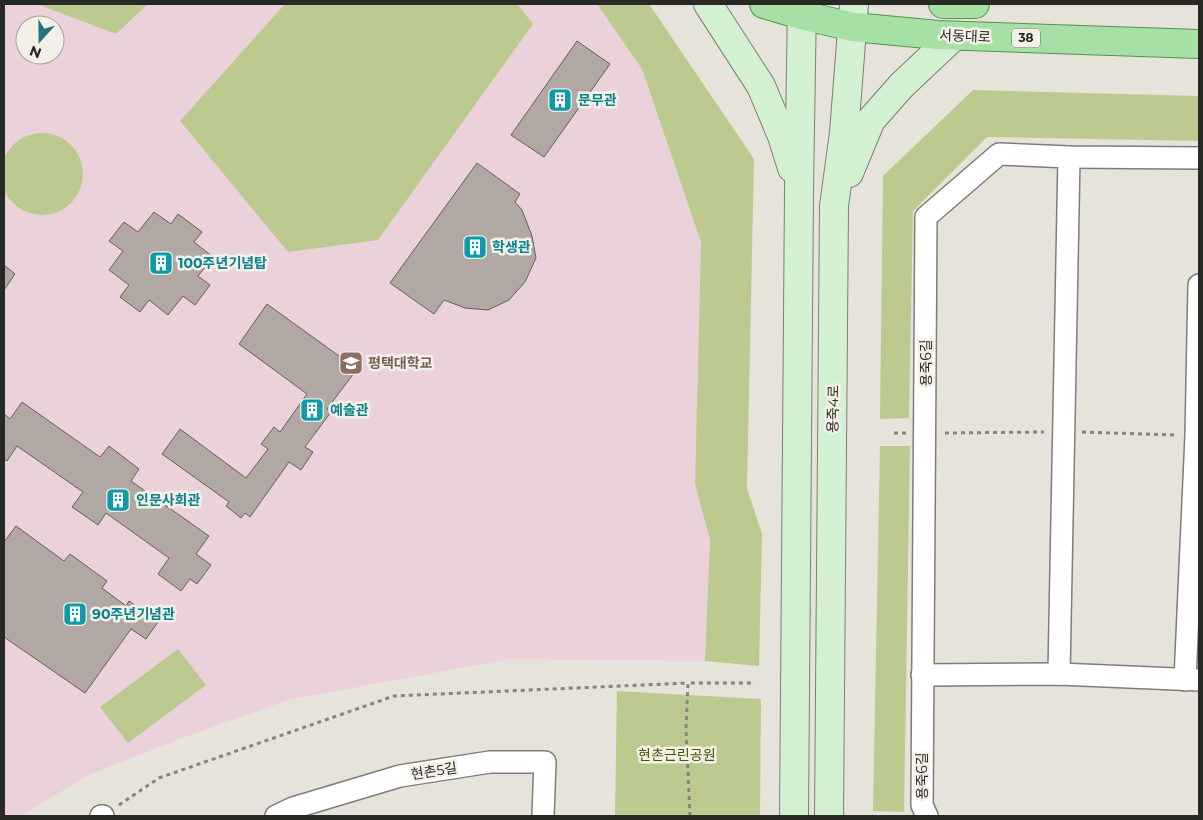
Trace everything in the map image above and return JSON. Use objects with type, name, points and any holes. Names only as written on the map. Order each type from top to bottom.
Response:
[{"type":"main road","points":[[708,4],[760,86],[782,136],[799,191]]},
{"type":"main road","name":"서동대로","points":[[764,4],[854,15],[954,36],[1199,44]]},
{"type":"main road","points":[[943,4],[973,4]]},
{"type":"main road","points":[[794,816],[802,9]]},
{"type":"main road","name":"용죽4로","points":[[829,816],[834,206],[844,133],[854,15]]},
{"type":"main road","points":[[834,206],[871,120],[902,85],[954,36]]},
{"type":"street","name":"용죽6길","points":[[927,816],[922,806],[926,217],[999,154],[1069,157],[1199,158]]},
{"type":"street","points":[[1059,674],[1069,157]]},
{"type":"street","points":[[922,674],[1059,674],[1192,680],[1199,285]]},
{"type":"street","name":"현촌5길","points":[[276,816],[293,808],[400,776],[490,762],[545,762],[543,816]]},
{"type":"path","points":[[688,683],[686,729],[690,816]]},
{"type":"path","points":[[102,816],[159,778],[394,696],[688,683],[755,683]]},
{"type":"shaded area","name":"평택대학교","points":[[4,4],[597,4],[642,69],[701,242],[695,484],[710,540],[705,661],[509,659],[288,700],[182,738],[91,774],[20,816],[4,816]]},
{"type":"green space","points":[[37,4],[148,4],[116,34]]},
{"type":"green space","points":[[285,4],[517,4],[533,24],[378,240],[288,252],[180,121]]},
{"type":"green space","points":[[597,4],[649,4],[754,159],[747,488],[762,534],[759,666],[705,661],[710,540],[695,484],[701,242],[642,69]]},
{"type":"green space","points":[[973,90],[1199,96],[1199,141],[987,137],[913,211],[909,418],[880,419],[883,176]]},
{"type":"green space","points":[[42,133],[58,136],[71,145],[80,158],[83,174],[80,190],[71,203],[58,212],[42,215],[26,212],[13,203],[4,190],[1,174],[4,158],[13,145],[26,136]]},
{"type":"green space","points":[[880,446],[910,446],[904,812],[873,811]]},
{"type":"green space","points":[[178,649],[206,685],[128,743],[100,707]]},
{"type":"green space","name":"현촌근린공원","points":[[617,691],[761,699],[760,816],[615,816]]},
{"type":"building","name":"문무관","points":[[577,41],[610,64],[544,157],[511,135]]},
{"type":"building","name":"학생관","points":[[477,163],[520,194],[515,202],[522,210],[532,236],[536,258],[525,282],[509,300],[488,310],[465,308],[444,300],[434,314],[390,283]]},
{"type":"building","name":"100주년기념탑","points":[[154,212],[171,224],[178,214],[202,232],[194,242],[213,257],[198,276],[210,285],[195,305],[183,296],[168,315],[149,300],[140,312],[120,297],[129,285],[109,270],[123,251],[109,241],[124,222],[138,232]]},
{"type":"building","points":[[4,265],[15,274],[4,290]]},
{"type":"building","name":"예술관","points":[[267,304],[357,369],[327,409],[331,412],[305,447],[313,452],[301,470],[289,462],[250,517],[245,513],[241,518],[226,506],[229,502],[162,454],[180,429],[246,478],[268,449],[261,444],[274,427],[280,432],[307,394],[239,344]]},
{"type":"building","name":"인문사회관","points":[[22,402],[100,457],[109,446],[139,469],[131,481],[209,536],[196,554],[211,565],[197,584],[190,579],[181,591],[158,574],[169,558],[106,513],[98,525],[72,507],[83,492],[17,446],[7,461],[4,459],[4,414],[10,419]]},
{"type":"building","name":"90주년기념관","points":[[16,526],[64,561],[70,554],[107,581],[102,588],[126,606],[129,601],[158,622],[146,639],[131,629],[85,693],[4,637],[4,542]]},
{"type":"place","name":"문무관","points":[[560,100]]},
{"type":"place","name":"학생관","points":[[475,247]]},
{"type":"place","name":"100주년기념탑","points":[[161,263]]},
{"type":"place","name":"평택대학교","points":[[351,363]]},
{"type":"place","name":"예술관","points":[[312,410]]},
{"type":"place","name":"인문사회관","points":[[118,500]]},
{"type":"place","name":"90주년기념관","points":[[75,614]]}]
